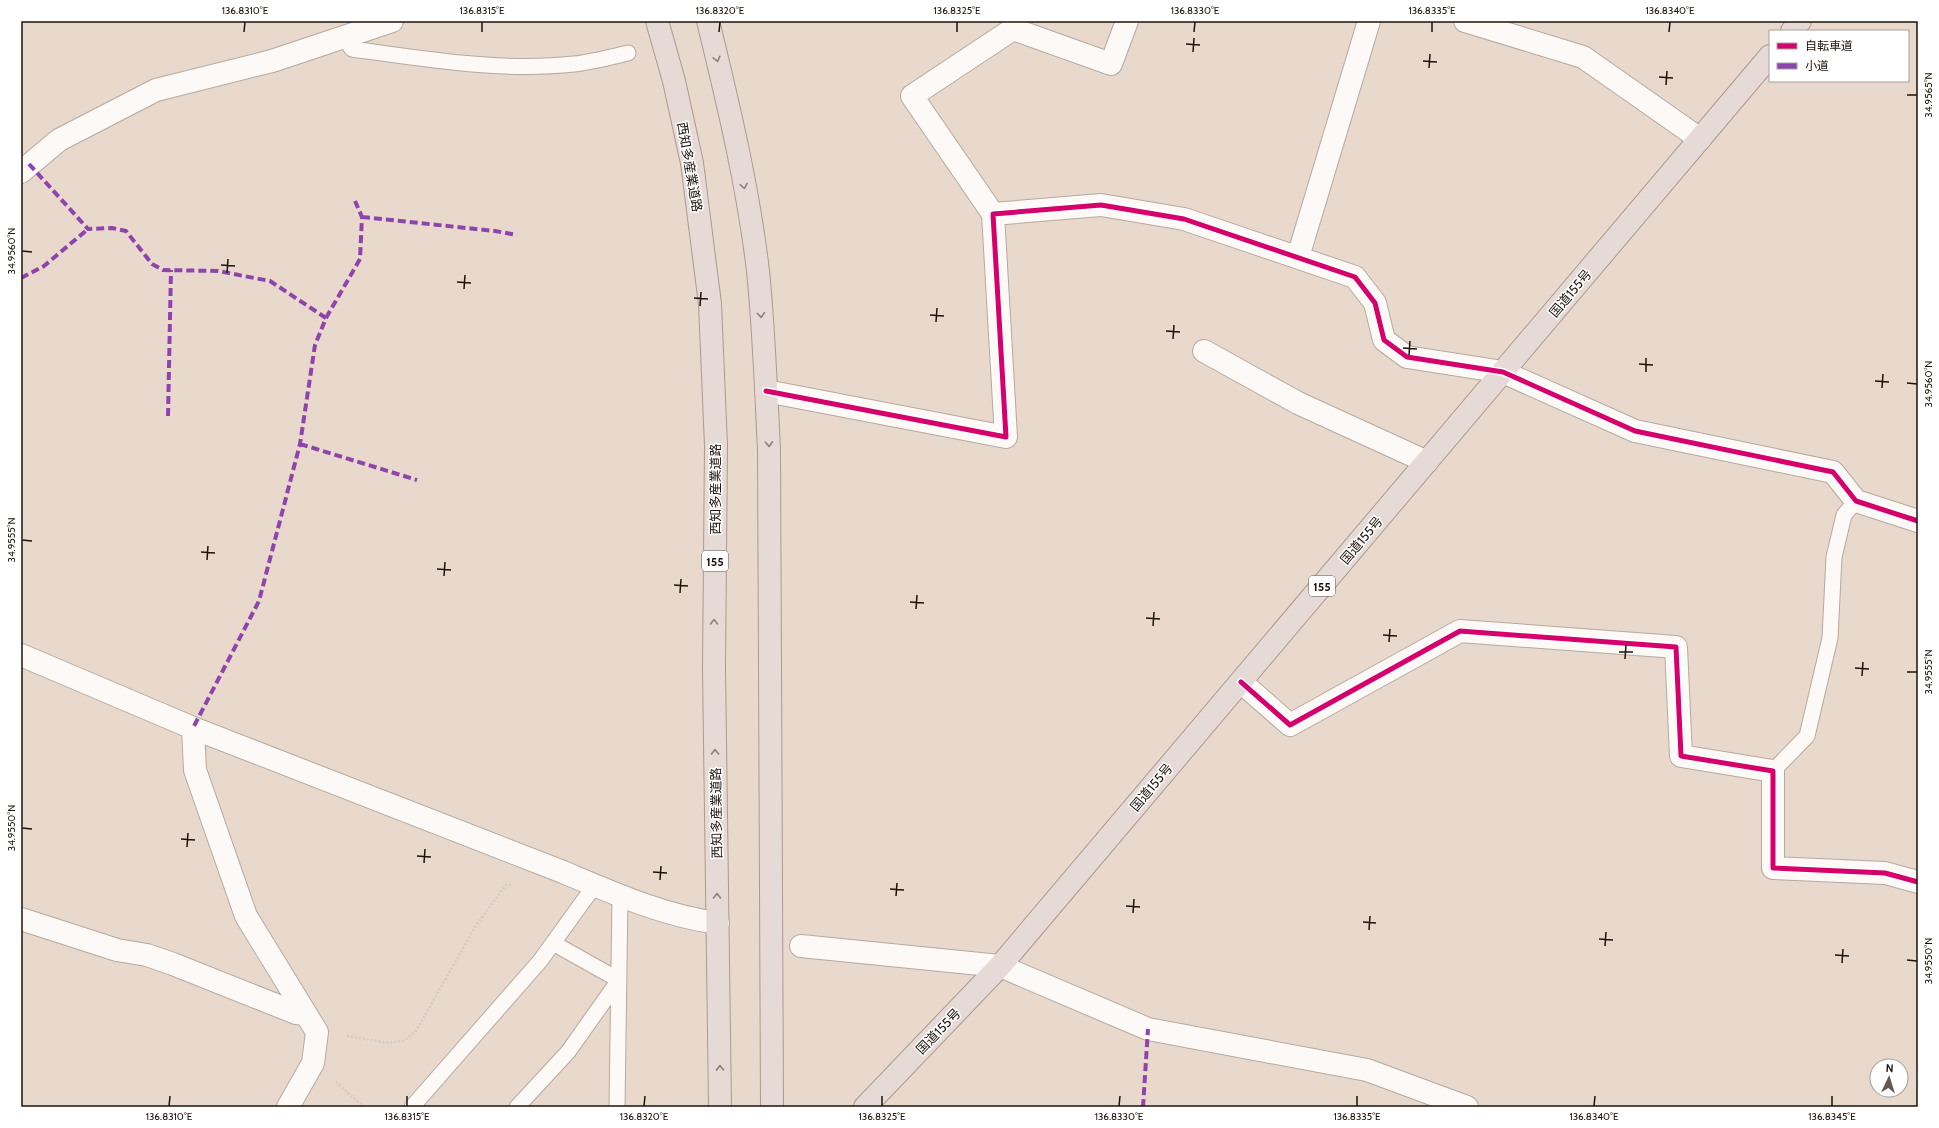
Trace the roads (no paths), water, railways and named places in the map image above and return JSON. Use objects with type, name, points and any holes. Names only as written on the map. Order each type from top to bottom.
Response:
[{"type":"highway","name":"西知多産業道路","points":[[657,21],[674,81],[692,163],[710,304],[716,446],[714,668],[720,1107]]},
{"type":"highway","points":[[708,21],[735,132],[758,270],[766,390],[769,450],[772,1107]]},
{"type":"highway","points":[[1793,30],[1800,21]]},
{"type":"highway","name":"国道155号","points":[[865,1107],[1000,966],[1769,57]]},
{"type":"street","points":[[21,172],[59,140],[156,90],[272,61],[392,21]]},
{"type":"street","points":[[766,390],[1006,437],[993,214],[912,96],[1013,29],[1111,64],[1127,21]]},
{"type":"street","points":[[1298,257],[1369,21]]},
{"type":"street","points":[[1465,21],[1582,57],[1700,139]]},
{"type":"street","points":[[993,214],[1101,204],[1184,219],[1355,277],[1375,303],[1384,340],[1407,358],[1503,372],[1635,431],[1833,472],[1856,501],[1918,521]]},
{"type":"street","points":[[1204,351],[1298,403],[1427,462]]},
{"type":"street","points":[[1241,682],[1290,726],[1460,631],[1676,647],[1681,756],[1773,771],[1773,868],[1885,873],[1918,882]]},
{"type":"street","points":[[21,655],[193,728],[620,896],[690,920],[718,923]]},
{"type":"street","points":[[193,728],[195,770],[246,916],[312,1023],[313,1063],[288,1107]]},
{"type":"street","points":[[21,919],[117,950],[147,955],[173,964],[296,1013],[312,1023]]},
{"type":"street","points":[[801,946],[1000,966],[1148,1029],[1367,1070],[1467,1107]]},
{"type":"lane","points":[[344,37],[352,49],[446,61],[514,66],[574,64],[628,53]]},
{"type":"lane","points":[[1773,771],[1807,736],[1830,638],[1834,557],[1844,515],[1856,501]]},
{"type":"lane","points":[[412,1107],[540,962],[594,885]]},
{"type":"lane","points":[[617,1107],[620,896]]},
{"type":"lane","points":[[553,943],[619,980]]},
{"type":"lane","points":[[517,1107],[568,1052],[619,980]]}]
